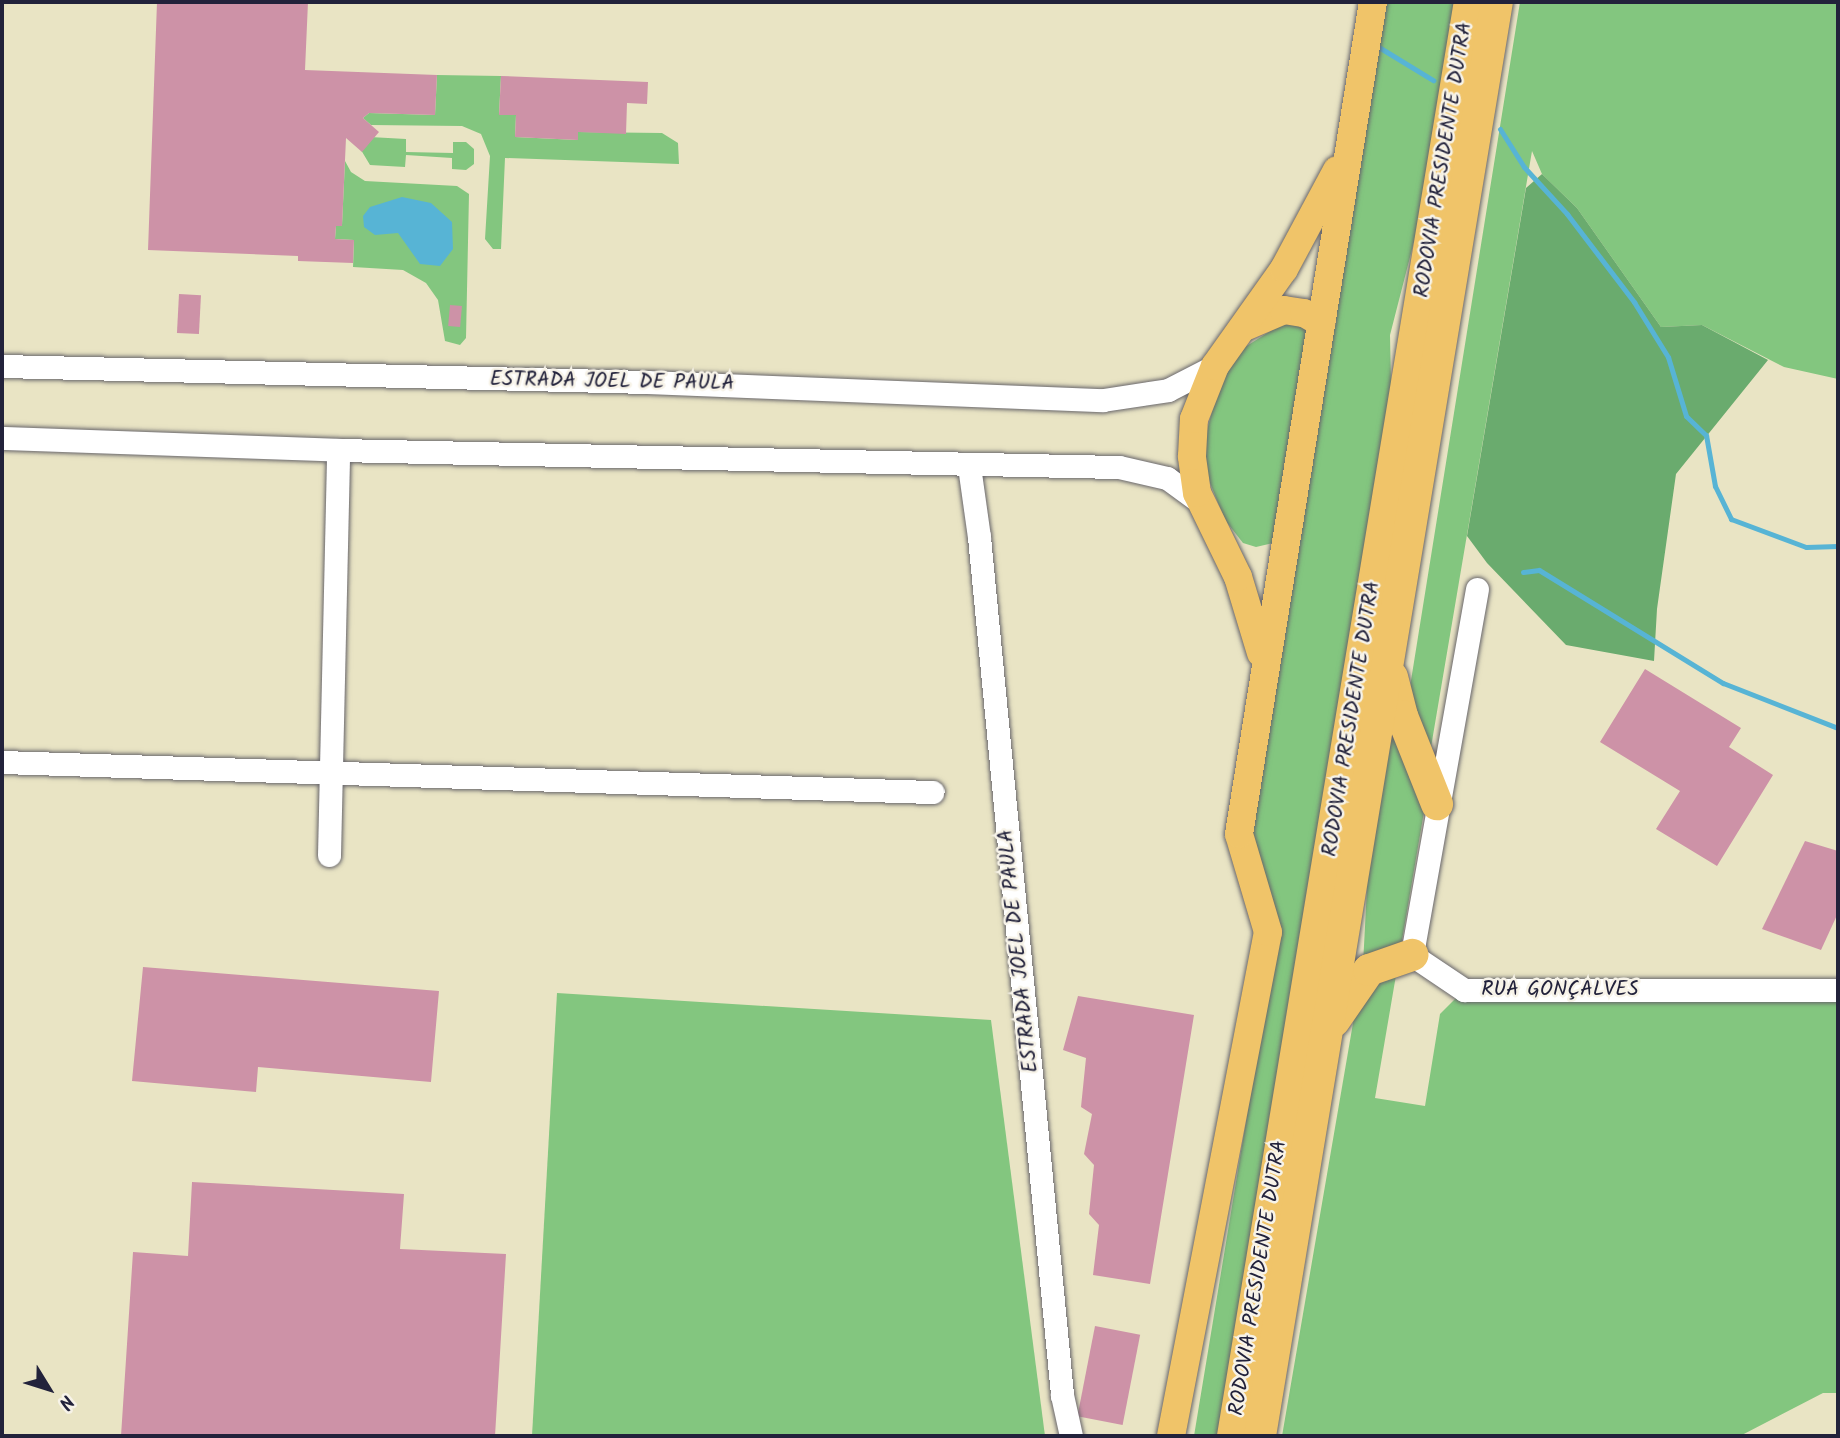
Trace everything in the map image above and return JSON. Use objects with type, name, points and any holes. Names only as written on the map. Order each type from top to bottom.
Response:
[{"type":"highway","name":"RODOVIA PRESIDENTE DUTRA","points":[[1233,1436],[1470,2]]},
{"type":"highway","name":"RODOVIA PRESIDENTE DUTRA","points":[[1260,1436],[1497,2]]},
{"type":"highway","points":[[1389,663],[1402,716],[1437,804]]},
{"type":"highway","points":[[1328,1031],[1369,970],[1391,959],[1412,955]]},
{"type":"main road","points":[[1171,1436],[1268,932],[1239,834],[1263,663],[1352,143],[1373,2]]},
{"type":"main road","points":[[1263,663],[1227,553],[1200,502],[1192,438],[1199,400],[1215,366],[1245,327],[1302,239],[1352,143]]},
{"type":"main road","points":[[1245,327],[1284,310],[1304,313],[1321,323]]},
{"type":"main road","points":[[1227,553],[1255,562],[1281,554]]},
{"type":"street","name":"ESTRADA JOEL DE PAULA","points":[[2,366],[647,382],[1111,400],[1168,390],[1215,366]]},
{"type":"street","points":[[2,438],[338,450],[1136,469],[1179,484],[1200,502]]},
{"type":"street","points":[[329,855],[338,450]]},
{"type":"street","name":"ESTRADA JOEL DE PAULA","points":[[969,466],[1062,1395],[1072,1436]]},
{"type":"street","points":[[1412,955],[1477,589]]},
{"type":"street","points":[[2,762],[933,792]]},
{"type":"street","name":"RUA GONÇALVES","points":[[1412,955],[1464,990],[1838,990]]},
{"type":"green space","points":[[1385,2],[1459,2],[1427,191],[1390,335],[1392,433],[1221,1436],[1194,1436],[1273,958],[1250,838]]},
{"type":"green space","points":[[1520,2],[1838,2],[1838,379],[1784,367],[1702,325],[1661,327],[1577,208],[1542,174],[1532,151],[1429,759],[1409,693]]},
{"type":"green space","points":[[437,75],[501,76],[499,114],[516,115],[515,137],[578,140],[578,132],[662,133],[678,143],[679,164],[505,158],[501,249],[493,249],[485,239],[490,156],[481,134],[462,126],[371,125],[363,118],[369,113],[435,115]]},
{"type":"green space","points":[[370,137],[406,139],[406,152],[453,153],[453,142],[466,142],[474,149],[474,164],[466,170],[452,169],[452,158],[406,155],[405,167],[370,165],[361,150]]},
{"type":"green space","points":[[345,161],[351,172],[365,181],[457,186],[469,194],[466,338],[460,345],[445,341],[438,300],[426,283],[403,270],[353,267],[354,240],[335,239],[336,226],[342,225]]},
{"type":"green space","points":[[1542,174],[1577,208],[1661,327],[1702,325],[1768,360],[1676,474],[1657,609],[1654,661],[1566,645],[1487,563],[1467,536],[1526,188]]},
{"type":"green space","points":[[1286,321],[1308,328],[1273,543],[1256,547],[1243,543],[1225,520],[1208,478],[1204,442],[1219,385],[1245,347]]},
{"type":"green space","points":[[1393,717],[1425,806],[1375,1098],[1425,1106],[1440,1014],[1458,996],[1838,997],[1838,1393],[1823,1393],[1740,1436],[1282,1436],[1363,965],[1368,868]]},
{"type":"green space","points":[[557,993],[991,1020],[1045,1436],[532,1436]]},
{"type":"water","points":[[402,197],[431,203],[452,222],[453,249],[440,266],[420,264],[398,233],[375,235],[364,227],[363,216],[370,207]]},
{"type":"building","points":[[157,2],[308,2],[305,70],[437,75],[435,115],[369,113],[363,118],[379,132],[362,152],[346,138],[342,226],[336,226],[335,239],[354,240],[353,263],[298,261],[298,256],[148,250]]},
{"type":"building","points":[[501,76],[648,82],[647,104],[627,103],[626,134],[578,132],[578,140],[515,137],[516,115],[499,115]]},
{"type":"building","points":[[179,294],[201,295],[199,334],[177,333]]},
{"type":"building","points":[[450,305],[462,306],[460,327],[448,326]]},
{"type":"building","points":[[1645,669],[1741,728],[1729,747],[1773,775],[1717,866],[1656,829],[1680,791],[1600,742]]},
{"type":"building","points":[[1805,841],[1838,851],[1838,913],[1821,950],[1762,929]]},
{"type":"building","points":[[143,967],[439,991],[431,1082],[258,1067],[256,1092],[132,1081]]},
{"type":"building","points":[[1078,996],[1194,1015],[1150,1284],[1093,1275],[1099,1225],[1089,1214],[1094,1165],[1084,1154],[1092,1114],[1081,1107],[1086,1058],[1063,1050]]},
{"type":"building","points":[[192,1182],[404,1194],[400,1249],[506,1254],[495,1436],[121,1436],[133,1252],[188,1256]]},
{"type":"building","points":[[1095,1326],[1140,1335],[1123,1425],[1077,1416]]},
{"type":"waterway","points":[[1377,46],[1433,80]]},
{"type":"waterway","points":[[1500,129],[1524,167],[1567,214],[1634,302],[1668,357],[1686,416],[1706,435],[1715,486],[1731,519],[1806,547],[1838,546]]},
{"type":"waterway","points":[[1523,572],[1539,570],[1723,683],[1838,728]]}]
